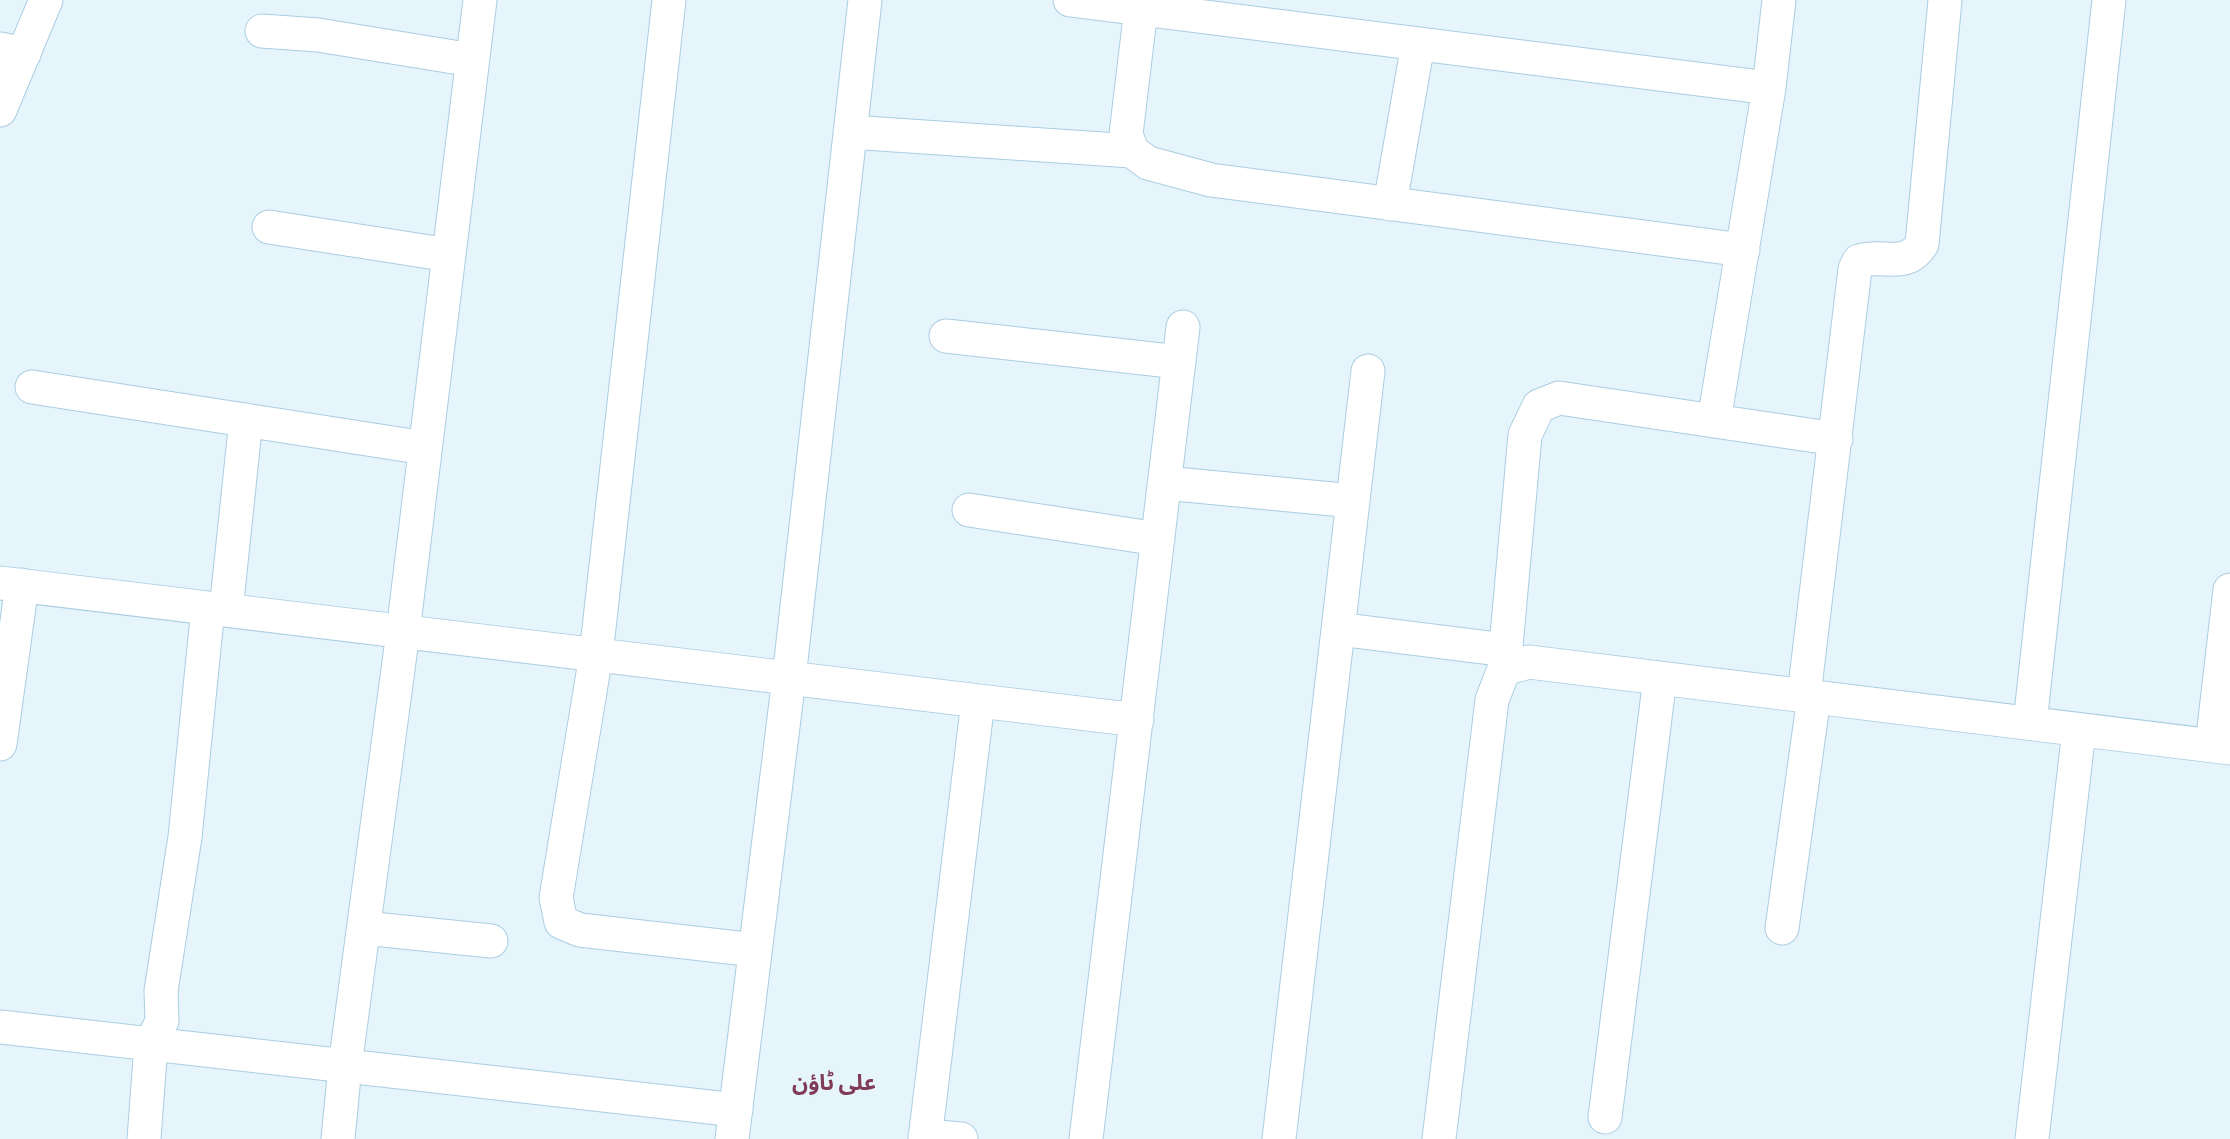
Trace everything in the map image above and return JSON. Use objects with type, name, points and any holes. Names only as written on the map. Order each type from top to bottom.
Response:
[{"type":"street","points":[[0,110],[12,51],[46,0]]},
{"type":"street","points":[[338,1139],[345,1066],[403,632],[480,0]]},
{"type":"street","points":[[669,0],[596,655],[556,898],[561,922],[580,930],[755,951]]},
{"type":"street","points":[[0,1027],[345,1066],[734,1124],[789,678],[865,0]]},
{"type":"street","points":[[1070,0],[1769,88]]},
{"type":"street","points":[[1714,421],[1769,88],[1779,0]]},
{"type":"street","points":[[1782,928],[1855,269],[1859,261],[1870,257],[1903,260],[1916,254],[1922,244],[1945,0]]},
{"type":"street","points":[[2030,723],[2109,0]]},
{"type":"street","points":[[1132,151],[1126,134],[1141,9]]},
{"type":"street","points":[[262,31],[318,35],[472,60]]},
{"type":"street","points":[[1390,204],[1418,44]]},
{"type":"street","points":[[850,132],[1132,151],[1148,163],[1211,180],[1743,250]]},
{"type":"street","points":[[269,227],[449,255]]},
{"type":"street","points":[[1086,1139],[1183,327]]},
{"type":"street","points":[[946,336],[1179,362]]},
{"type":"street","points":[[1279,1139],[1368,371]]},
{"type":"street","points":[[32,387],[425,448]]},
{"type":"street","points":[[1439,1139],[1492,700],[1505,659],[1526,435],[1539,406],[1559,398],[1836,439]]},
{"type":"street","points":[[144,1139],[151,1044],[162,1021],[161,991],[246,420]]},
{"type":"street","points":[[1165,483],[1353,501]]},
{"type":"street","points":[[969,510],[1158,539]]},
{"type":"street","points":[[0,744],[11,584],[1137,720]]},
{"type":"street","points":[[1338,629],[1505,659],[2221,747],[2230,590]]},
{"type":"street","points":[[1605,1118],[1660,678]]},
{"type":"street","points":[[961,1139],[925,1137],[978,701]]},
{"type":"street","points":[[2032,1139],[2079,729]]},
{"type":"street","points":[[364,928],[492,941]]},
{"type":"district","name":"علی ٹاؤن","points":[[834,1083]]}]
